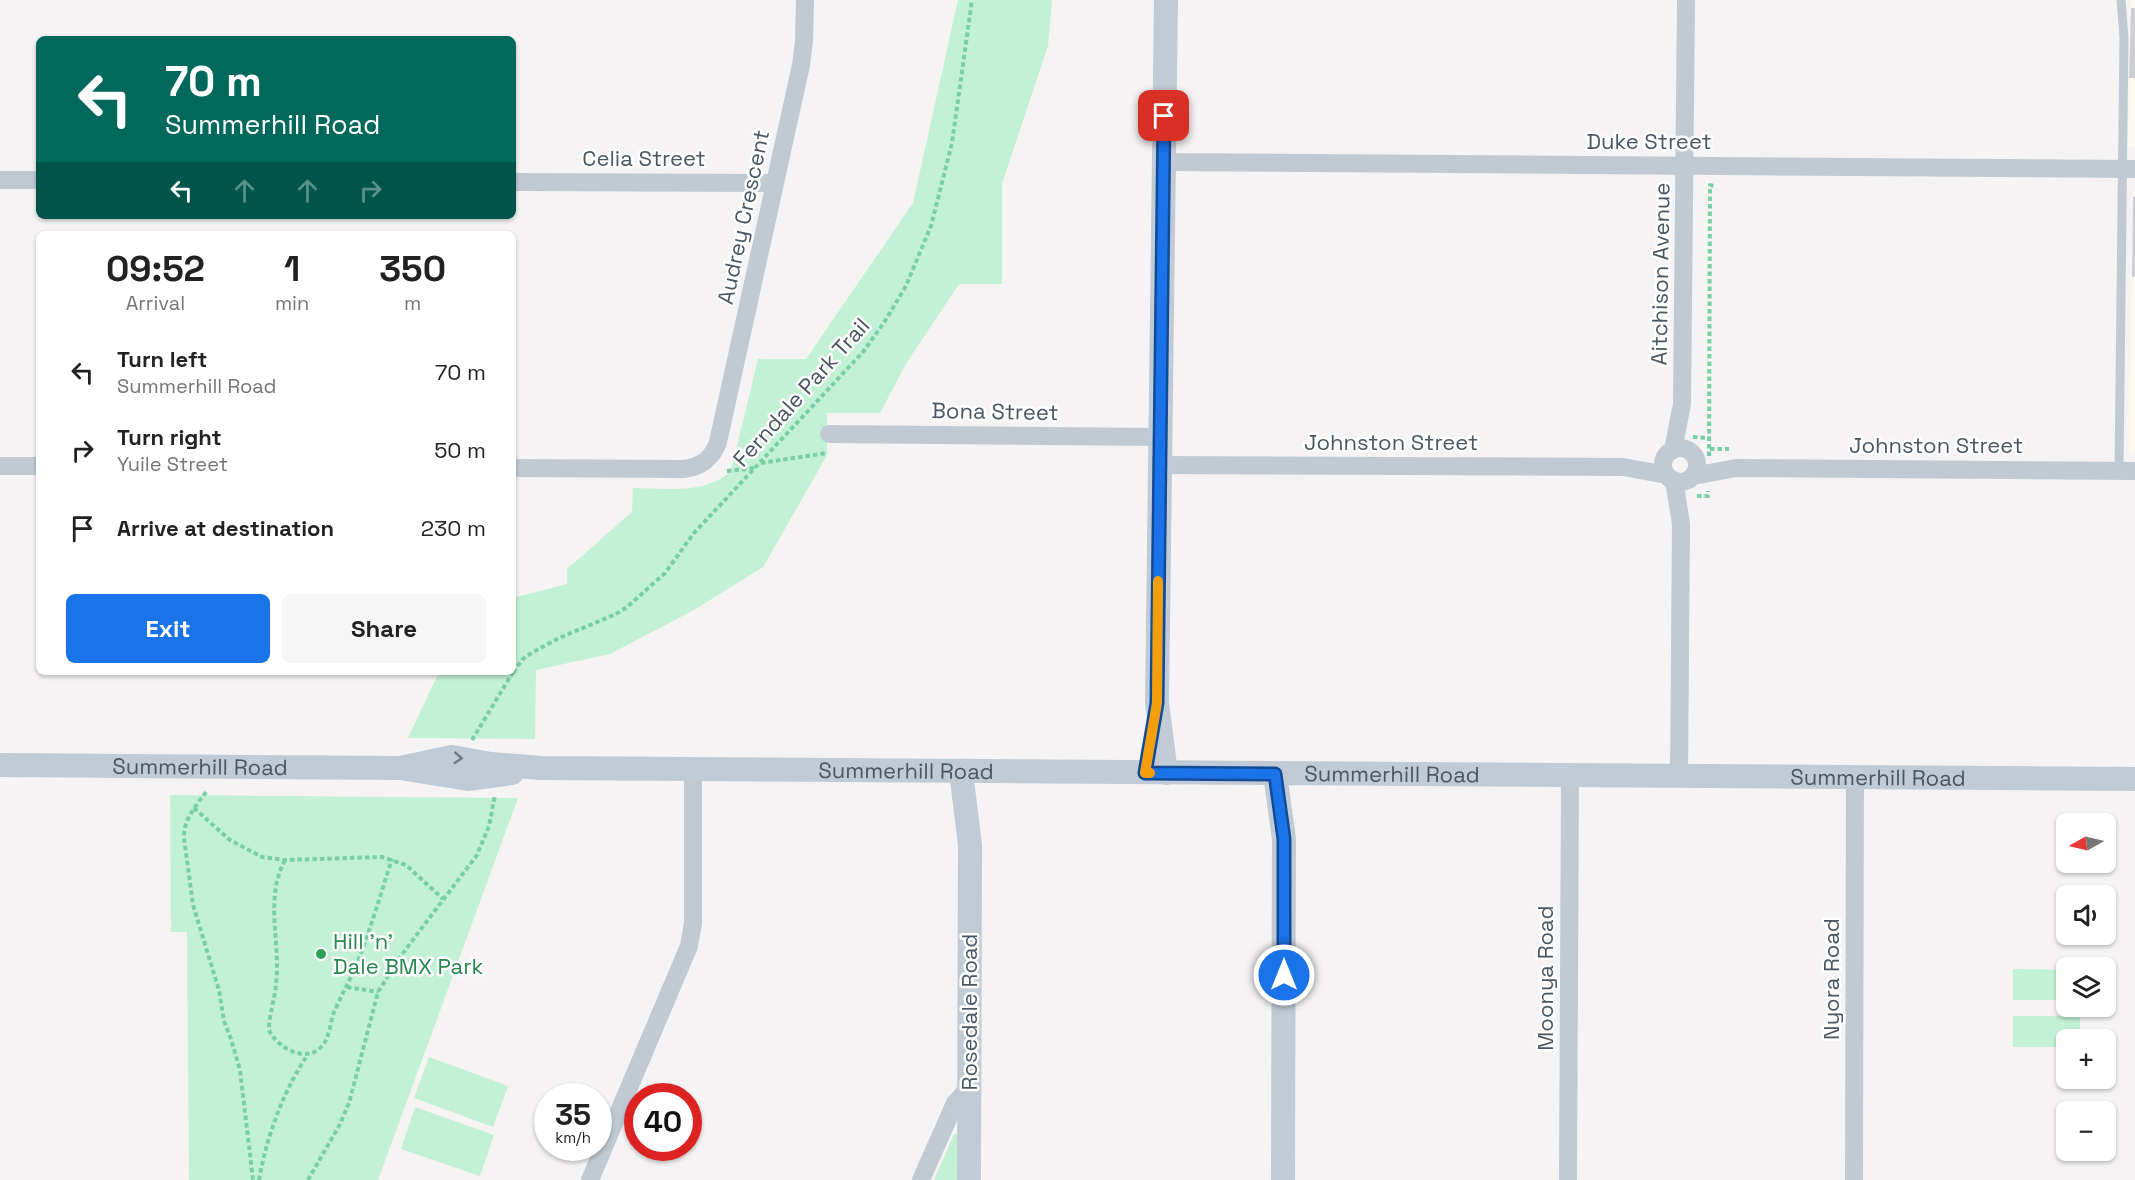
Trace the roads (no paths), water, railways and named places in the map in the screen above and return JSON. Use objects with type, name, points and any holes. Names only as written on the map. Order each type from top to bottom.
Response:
[{"type":"main road","points":[[1155,773],[1166,0]]},
{"type":"main road","name":"Summerhill Road","points":[[400,768],[452,757],[491,764],[542,768],[693,770],[2135,779]]},
{"type":"main road","name":"Summerhill Road","points":[[0,765],[400,768],[468,779],[542,768]]},
{"type":"main road","name":"Rosedale Road","points":[[969,1180],[970,772]]},
{"type":"main road","points":[[1283,1180],[1285,774]]},
{"type":"street","name":"Audrey Crescent","points":[[516,468],[692,468],[713,455],[718,442],[801,65],[805,0]]},
{"type":"street","name":"Aitchison Avenue","points":[[1679,776],[1681,524],[1684,464],[1686,0]]},
{"type":"street","name":"Duke Street","points":[[1163,162],[2129,169]]},
{"type":"street","points":[[0,180],[36,180]]},
{"type":"street","name":"Celia Street","points":[[516,182],[776,183]]},
{"type":"street","name":"Bona Street","points":[[829,434],[1160,437]]},
{"type":"street","name":"Johnston Street","points":[[1160,465],[1623,467],[1684,464],[1736,468],[2127,471]]},
{"type":"street","points":[[0,466],[36,466]]},
{"type":"street","points":[[590,1180],[689,946],[693,923],[693,770]]},
{"type":"street","name":"Moonya Road","points":[[1568,1180],[1570,775]]},
{"type":"street","name":"Nyora Road","points":[[1854,1180],[1855,777]]},
{"type":"street","points":[[921,1180],[955,1103],[969,1088]]},
{"type":"lane","points":[[2121,0],[2129,169],[2127,471]]},
{"type":"place","name":"Hill 'n' Dale BMX Park","points":[[321,954]]}]
